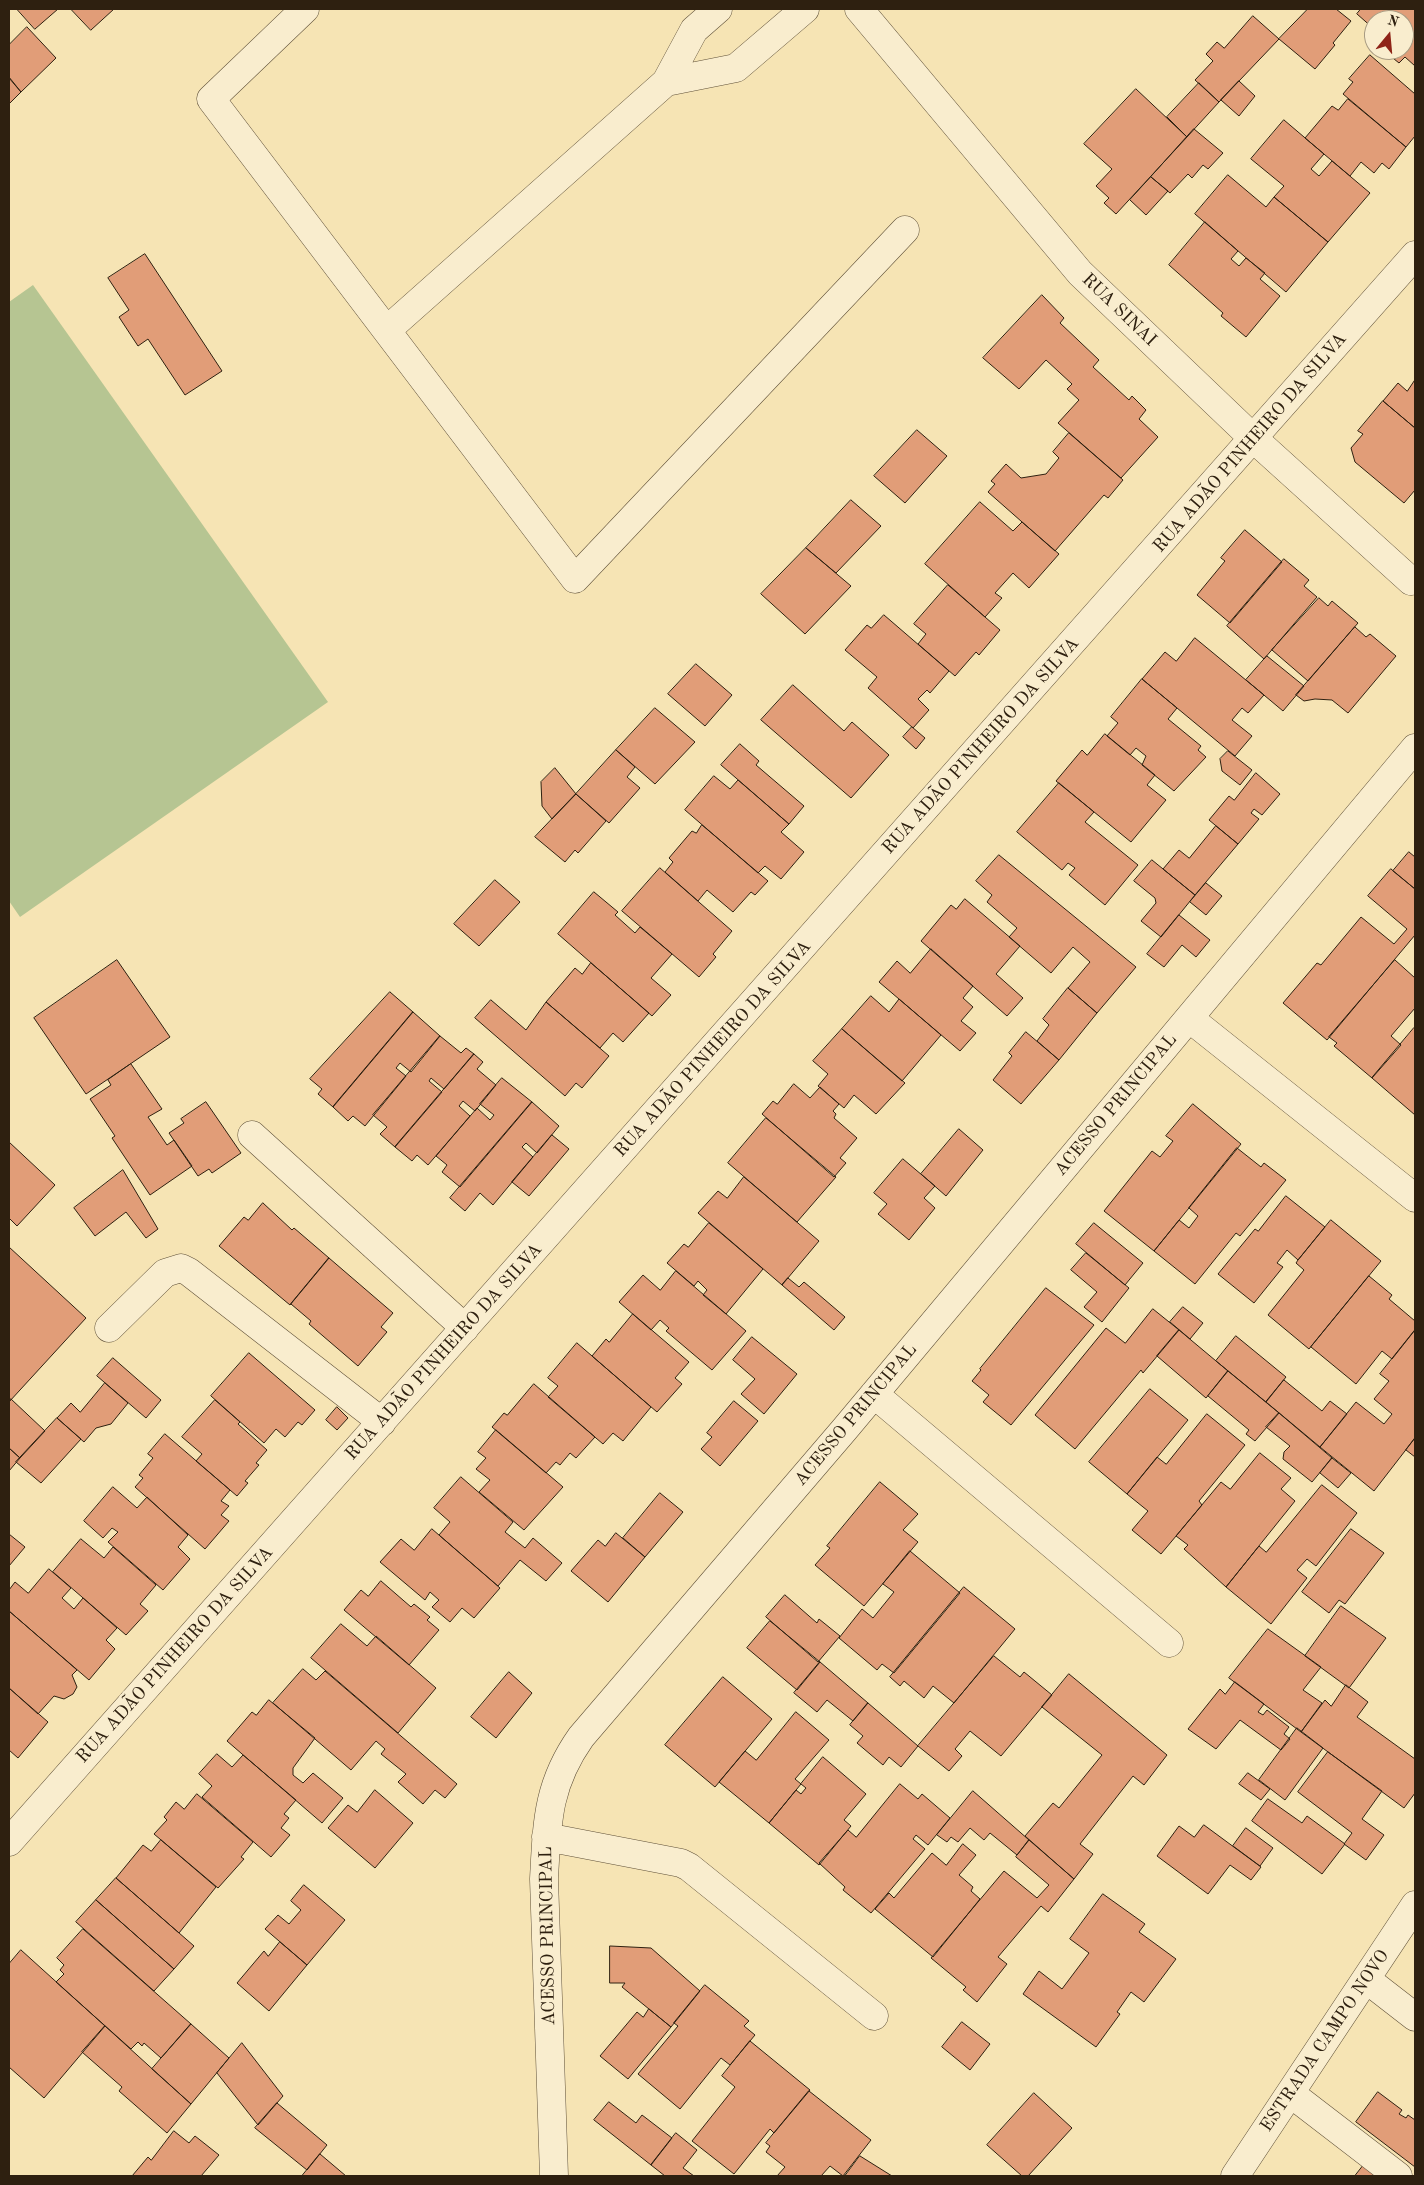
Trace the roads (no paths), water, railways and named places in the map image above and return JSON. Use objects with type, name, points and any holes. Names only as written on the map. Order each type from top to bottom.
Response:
[{"type":"street","points":[[305,9],[211,99],[575,580],[905,230]]},
{"type":"street","points":[[387,330],[666,82],[694,30],[718,9]]},
{"type":"street","points":[[666,82],[736,68],[805,9]]},
{"type":"street","name":"RUA SINAI","points":[[859,9],[1080,273],[1254,439],[1411,581]]},
{"type":"street","name":"RUA ADÃO PINHEIRO DA SILVA","points":[[9,1842],[1254,439],[1415,255]]},
{"type":"street","name":"ACESSO PRINCIPAL","points":[[554,2176],[544,1879],[546,1836],[554,1786],[565,1759],[581,1737],[874,1394],[1415,748]]},
{"type":"street","points":[[1189,1018],[1415,1198]]},
{"type":"street","points":[[252,1135],[465,1328]]},
{"type":"street","points":[[110,1328],[166,1273],[173,1269],[181,1268],[382,1422]]},
{"type":"street","points":[[874,1394],[1169,1643]]},
{"type":"street","points":[[546,1836],[681,1863],[689,1867],[874,2016]]},
{"type":"street","name":"ESTRADA CAMPO NOVO","points":[[1234,2176],[1415,1905]]},
{"type":"street","points":[[1366,1979],[1415,2016]]},
{"type":"street","points":[[1290,2093],[1398,2176]]}]
